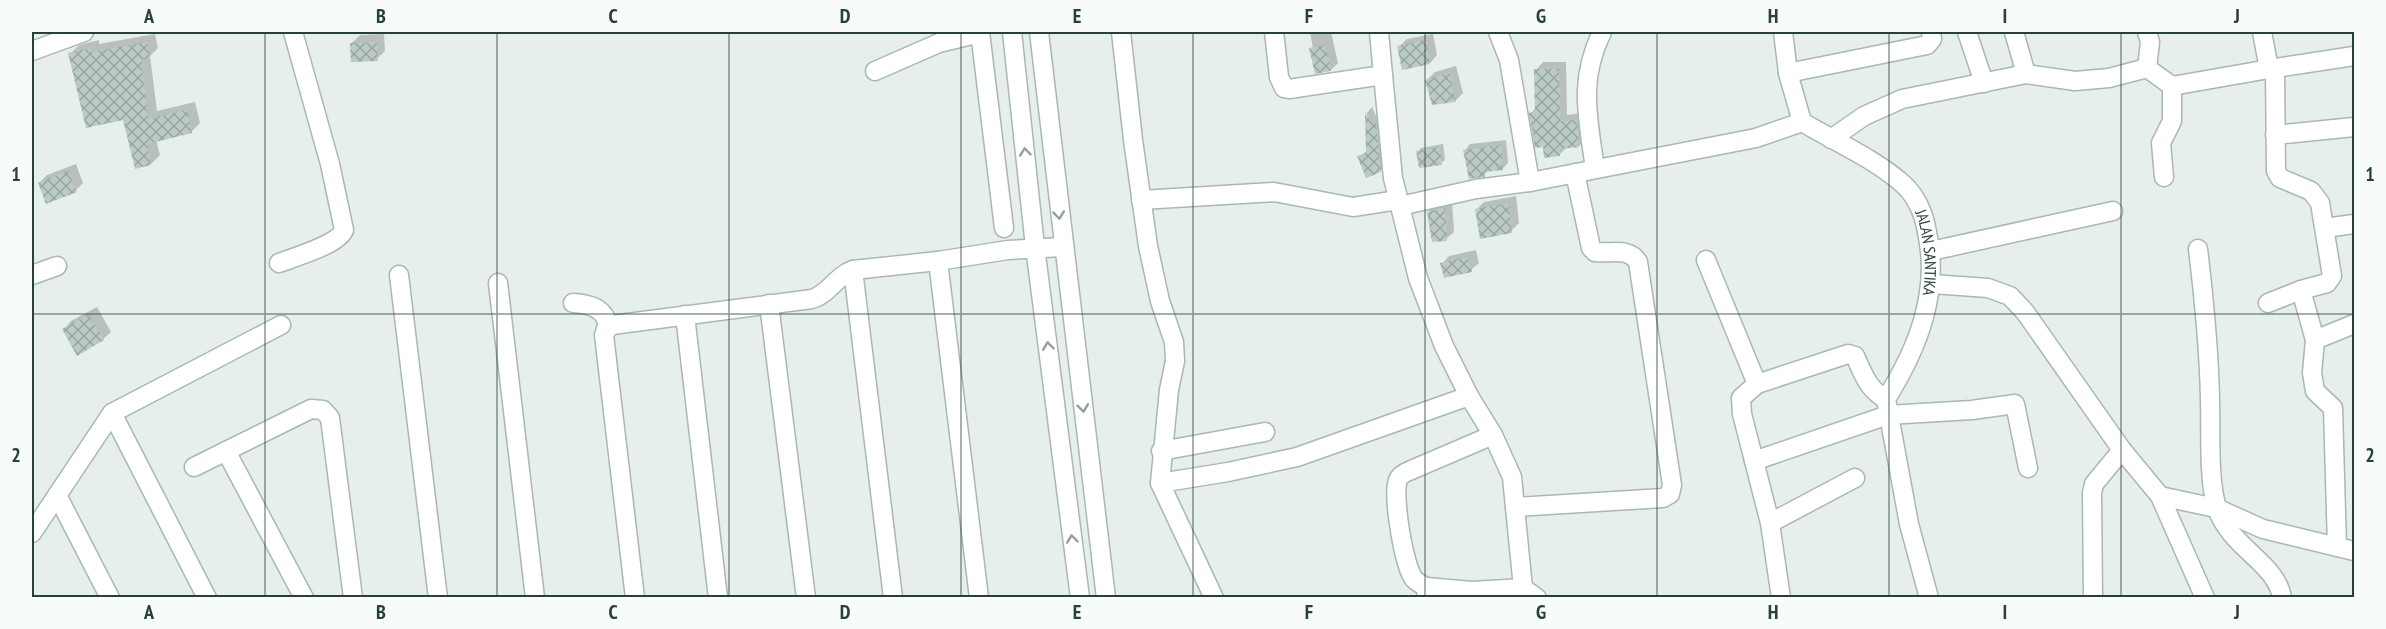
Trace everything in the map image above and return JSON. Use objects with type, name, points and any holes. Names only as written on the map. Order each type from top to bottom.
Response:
[{"type":"street","points":[[32,51],[84,32]]},
{"type":"street","points":[[279,263],[332,242],[342,235],[344,230],[330,164],[293,32]]},
{"type":"street","points":[[875,71],[939,42],[980,32],[1004,228]]},
{"type":"street","points":[[1012,32],[1035,247],[1080,597]]},
{"type":"street","points":[[1039,32],[1106,597]]},
{"type":"street","points":[[1121,32],[1148,246],[1160,301],[1174,342],[1175,361],[1161,451],[1160,483],[1214,597]]},
{"type":"street","points":[[1274,32],[1279,76],[1286,89],[1383,75]]},
{"type":"street","points":[[1379,32],[1393,178],[1418,278],[1444,346],[1469,396],[1493,435],[1512,477],[1527,594],[1472,591],[1426,592],[1415,580],[1407,565],[1396,496],[1398,480],[1402,474],[1493,435]]},
{"type":"street","points":[[1498,32],[1509,60],[1530,182]]},
{"type":"street","points":[[1595,169],[1587,111],[1587,72],[1591,54],[1602,32]]},
{"type":"street","points":[[1141,200],[1274,192],[1353,207],[1399,203],[1530,182],[1756,138],[1802,122],[1788,73],[1783,32]]},
{"type":"street","points":[[1788,73],[1927,45],[1932,39],[1931,32]]},
{"type":"street","points":[[1967,32],[1984,83]]},
{"type":"street","points":[[2014,32],[2026,74]]},
{"type":"street","points":[[2147,32],[2150,42],[2147,68]]},
{"type":"street","points":[[2262,32],[2272,69],[2276,135],[2275,161],[2280,178],[2311,191],[2320,203],[2332,276],[2327,283],[2268,303]]},
{"type":"street","points":[[2147,68],[2172,86],[2355,56]]},
{"type":"street","points":[[1831,139],[1864,116],[1902,99],[2026,74],[2075,81],[2109,78],[2147,68]]},
{"type":"street","points":[[2164,177],[2161,143],[2172,122],[2172,86]]},
{"type":"street","name":"JALAN SANTIKA","points":[[1802,122],[1903,184],[1915,198],[1925,220],[1931,251],[1932,284],[1917,340],[1887,407]]},
{"type":"street","points":[[2276,135],[2355,127]]},
{"type":"street","points":[[1515,507],[1663,498],[1670,494],[1672,485],[1638,262],[1634,255],[1628,252],[1595,252],[1591,248],[1575,173]]},
{"type":"street","points":[[1931,251],[2113,211]]},
{"type":"street","points":[[2325,228],[2355,224]]},
{"type":"street","points":[[635,597],[604,335],[609,328],[685,315],[817,298],[852,270],[1035,247],[1063,247]]},
{"type":"street","points":[[2198,249],[2209,367],[2213,483],[2217,508],[2228,532],[2276,578],[2282,597]]},
{"type":"street","points":[[1706,260],[1757,384]]},
{"type":"street","points":[[938,261],[979,597]]},
{"type":"street","points":[[32,275],[57,266]]},
{"type":"street","points":[[852,270],[893,597]]},
{"type":"street","points":[[399,275],[438,597]]},
{"type":"street","points":[[498,283],[535,597]]},
{"type":"street","points":[[1932,284],[1988,288],[2010,296],[2025,312],[2122,450],[2160,496],[2205,597]]},
{"type":"street","points":[[2160,496],[2217,508],[2263,529],[2346,549],[2333,408],[2330,402],[2320,397],[2315,391],[2312,374],[2315,340],[2301,290]]},
{"type":"street","points":[[573,303],[592,305],[598,309],[606,316],[609,328]]},
{"type":"street","points":[[769,304],[806,597]]},
{"type":"street","points":[[685,315],[718,597]]},
{"type":"street","points":[[2315,340],[2355,324]]},
{"type":"street","points":[[32,533],[112,412],[281,325]]},
{"type":"street","points":[[1781,597],[1770,523],[1742,414],[1742,398],[1757,384],[1848,354],[1855,356],[1868,385],[1887,407],[1909,524],[1929,597]]},
{"type":"street","points":[[1160,483],[1228,472],[1297,457],[1469,396]]},
{"type":"street","points":[[1754,461],[1887,407],[1972,410],[2015,404],[2028,468]]},
{"type":"street","points":[[194,467],[312,409],[323,410],[330,418],[353,597]]},
{"type":"street","points":[[112,412],[207,597]]},
{"type":"street","points":[[1161,451],[1265,432]]},
{"type":"street","points":[[2093,597],[2092,494],[2094,484],[2122,450]]},
{"type":"street","points":[[226,451],[304,597]]},
{"type":"street","points":[[1770,523],[1855,478]]},
{"type":"street","points":[[57,495],[110,597]]},
{"type":"building","points":[[1426,40],[1430,64],[1402,70],[1397,46]]},
{"type":"building","points":[[147,42],[150,58],[141,60],[148,119],[187,110],[192,133],[147,144],[151,165],[135,169],[123,120],[86,128],[68,53],[90,48],[91,52]]},
{"type":"building","points":[[377,42],[378,61],[351,62],[350,43]]},
{"type":"building","points":[[1325,45],[1331,71],[1315,74],[1309,48]]},
{"type":"building","points":[[1534,69],[1559,69],[1560,121],[1577,120],[1579,147],[1559,149],[1560,156],[1544,158],[1543,147],[1535,148],[1529,113],[1535,112]]},
{"type":"building","points":[[1449,73],[1456,102],[1432,105],[1425,80]]},
{"type":"building","points":[[1365,112],[1371,123],[1376,123],[1381,172],[1366,178],[1357,156],[1366,153]]},
{"type":"building","points":[[1501,145],[1503,170],[1484,172],[1485,177],[1469,179],[1463,150]]},
{"type":"building","points":[[1440,147],[1442,165],[1419,168],[1416,151]]},
{"type":"building","points":[[68,170],[77,192],[46,204],[38,183]]},
{"type":"building","points":[[1508,203],[1512,233],[1480,239],[1475,209]]},
{"type":"building","points":[[1445,208],[1447,241],[1432,242],[1427,212]]},
{"type":"building","points":[[1468,257],[1472,272],[1444,278],[1440,263]]},
{"type":"building","points":[[88,314],[104,340],[77,356],[62,329]]}]
